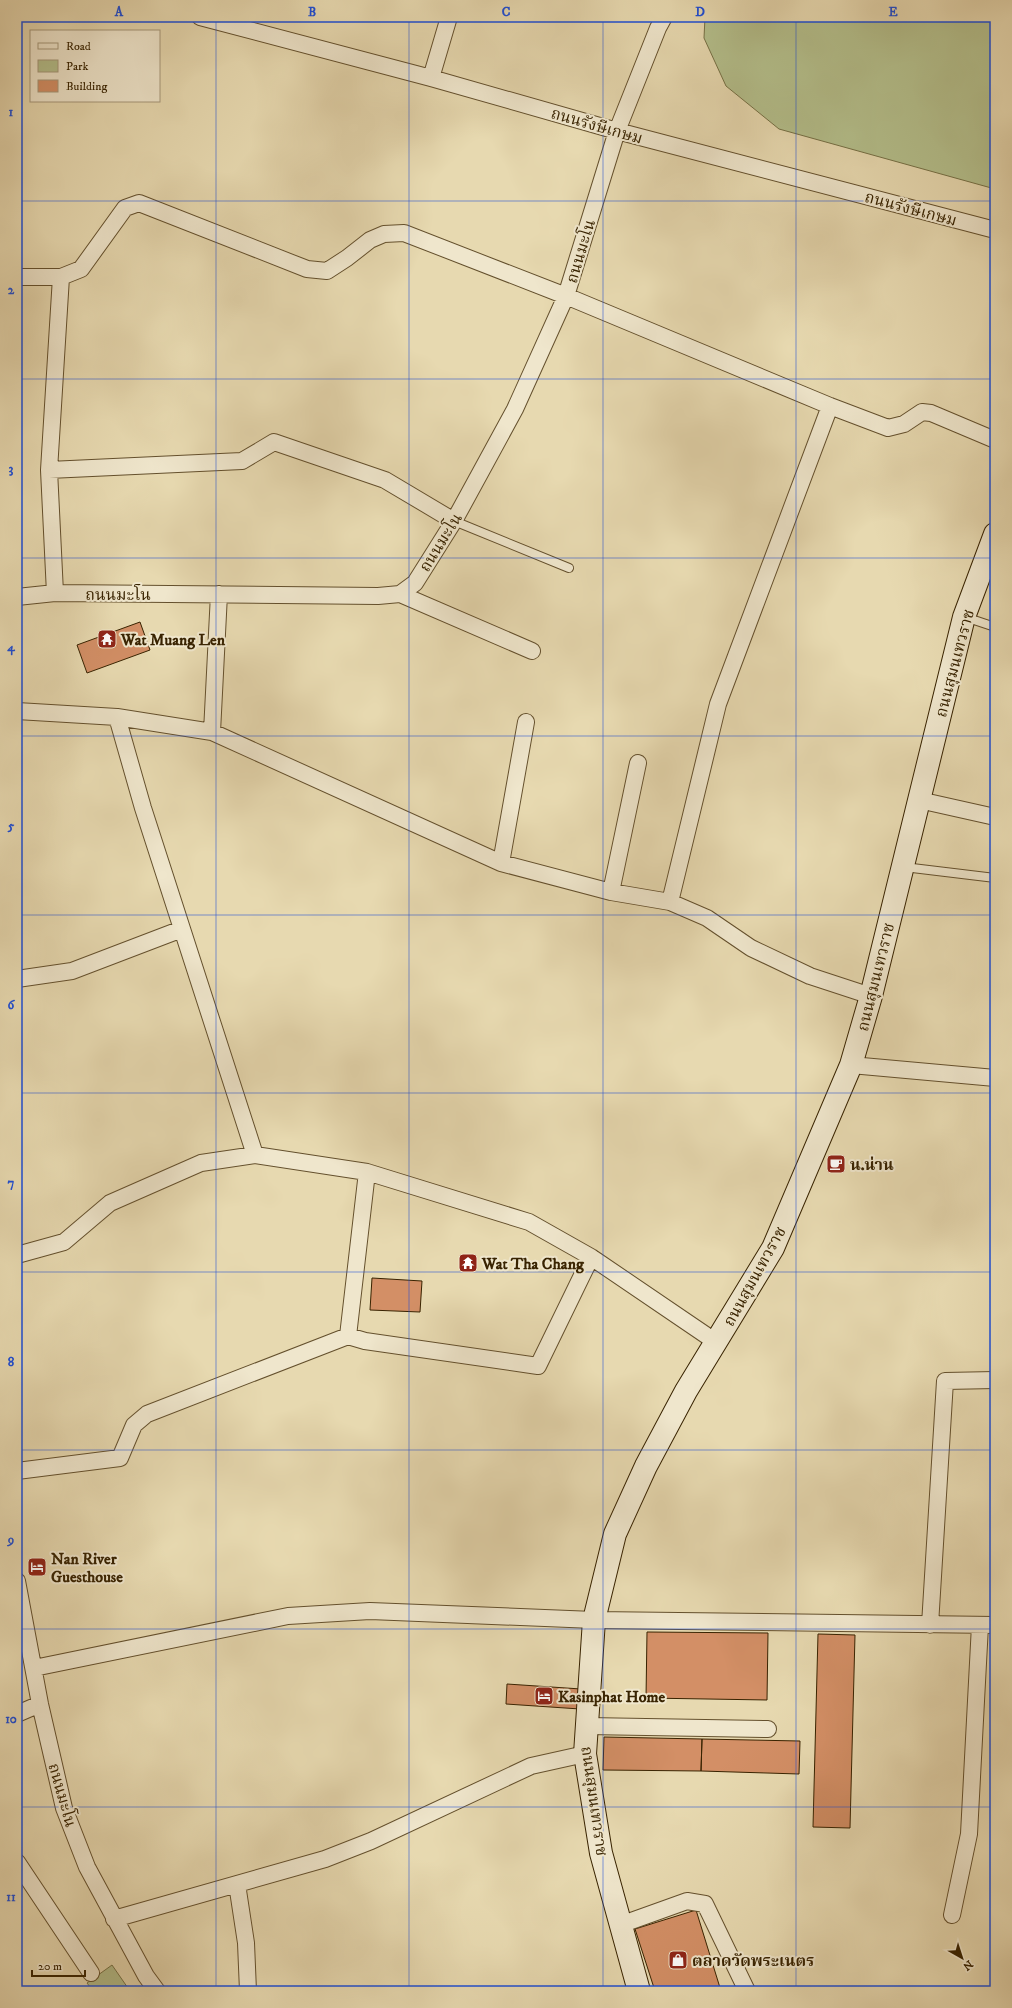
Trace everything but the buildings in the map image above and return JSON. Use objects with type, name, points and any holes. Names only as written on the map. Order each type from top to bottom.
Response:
[{"type":"street","name":"ถนนรังษีเกษม","points":[[200,17],[431,78],[617,131],[995,230]]},
{"type":"street","points":[[431,78],[449,17]]},
{"type":"street","name":"ถนนมะโน","points":[[17,597],[55,593],[378,596],[400,594],[415,583],[454,521],[515,409],[566,296],[617,131],[658,28],[664,17]]},
{"type":"street","points":[[17,277],[61,277],[81,269],[125,208],[139,203],[307,269],[326,271],[347,258],[370,240],[384,234],[404,234],[566,296],[830,406],[888,428],[904,424],[922,412],[931,414],[995,440]]},
{"type":"street","points":[[55,593],[50,470],[61,277]]},
{"type":"street","points":[[670,902],[718,704],[830,406]]},
{"type":"street","points":[[50,470],[242,461],[274,442],[385,480],[454,521]]},
{"type":"street","name":"ถนนสุมนเทวราช","points":[[640,1991],[620,1925],[601,1852],[585,1754],[594,1620],[615,1534],[646,1466],[686,1391],[773,1248],[851,1065],[872,996],[902,867],[964,617],[995,534]]},
{"type":"street","points":[[212,732],[219,594]]},
{"type":"street","points":[[400,594],[532,651]]},
{"type":"street","points":[[17,711],[118,717],[212,732],[501,863],[611,892],[670,902],[707,918],[751,948],[810,976],[872,996]]},
{"type":"street","points":[[118,717],[143,808],[255,1155]]},
{"type":"street","points":[[501,863],[526,722]]},
{"type":"street","points":[[611,892],[638,762]]},
{"type":"street","points":[[919,800],[995,817]]},
{"type":"street","points":[[17,979],[72,972],[182,929]]},
{"type":"street","points":[[851,1065],[995,1078]]},
{"type":"street","points":[[17,1255],[64,1242],[110,1203],[201,1163],[255,1155],[367,1172],[529,1222],[591,1257],[716,1342]]},
{"type":"street","points":[[348,1336],[367,1172]]},
{"type":"street","points":[[17,1471],[120,1458],[134,1425],[147,1414],[348,1336],[365,1341],[538,1366],[591,1257]]},
{"type":"street","points":[[930,1625],[945,1381],[995,1380]]},
{"type":"street","name":"ถนนมะโน","points":[[17,1581],[40,1704],[64,1808],[87,1867],[146,1976],[157,1991]]},
{"type":"street","points":[[34,1668],[288,1616],[370,1611],[594,1620],[988,1625],[969,1834],[952,1915]]},
{"type":"street","points":[[17,1714],[40,1704]]},
{"type":"street","points":[[587,1726],[768,1729]]},
{"type":"street","points":[[114,1919],[325,1859],[371,1841],[531,1766],[585,1754]]},
{"type":"street","points":[[17,1862],[91,1973]]},
{"type":"street","points":[[237,1884],[246,1944],[248,1991]]},
{"type":"street","points":[[620,1925],[687,1901],[705,1904],[747,1991]]},
{"type":"lane","points":[[454,521],[570,568]]},
{"type":"lane","points":[[964,617],[995,627]]},
{"type":"lane","points":[[902,867],[995,878]]},
{"type":"green space","points":[[705,17],[995,17],[995,189],[779,129],[726,86],[704,38]]},
{"type":"green space","points":[[112,1965],[130,1991],[93,1991],[87,1983]]},
{"type":"place","name":"Wat Muang Len","points":[[107,639]]},
{"type":"place","name":"น.น่าน","points":[[836,1164]]},
{"type":"place","name":"Wat Tha Chang","points":[[468,1263]]},
{"type":"place","name":"Nan River Guesthouse","points":[[37,1567]]},
{"type":"place","name":"Kasinphat Home","points":[[544,1696]]},
{"type":"place","name":"ตลาดวัดพระเนตร","points":[[678,1960]]}]
